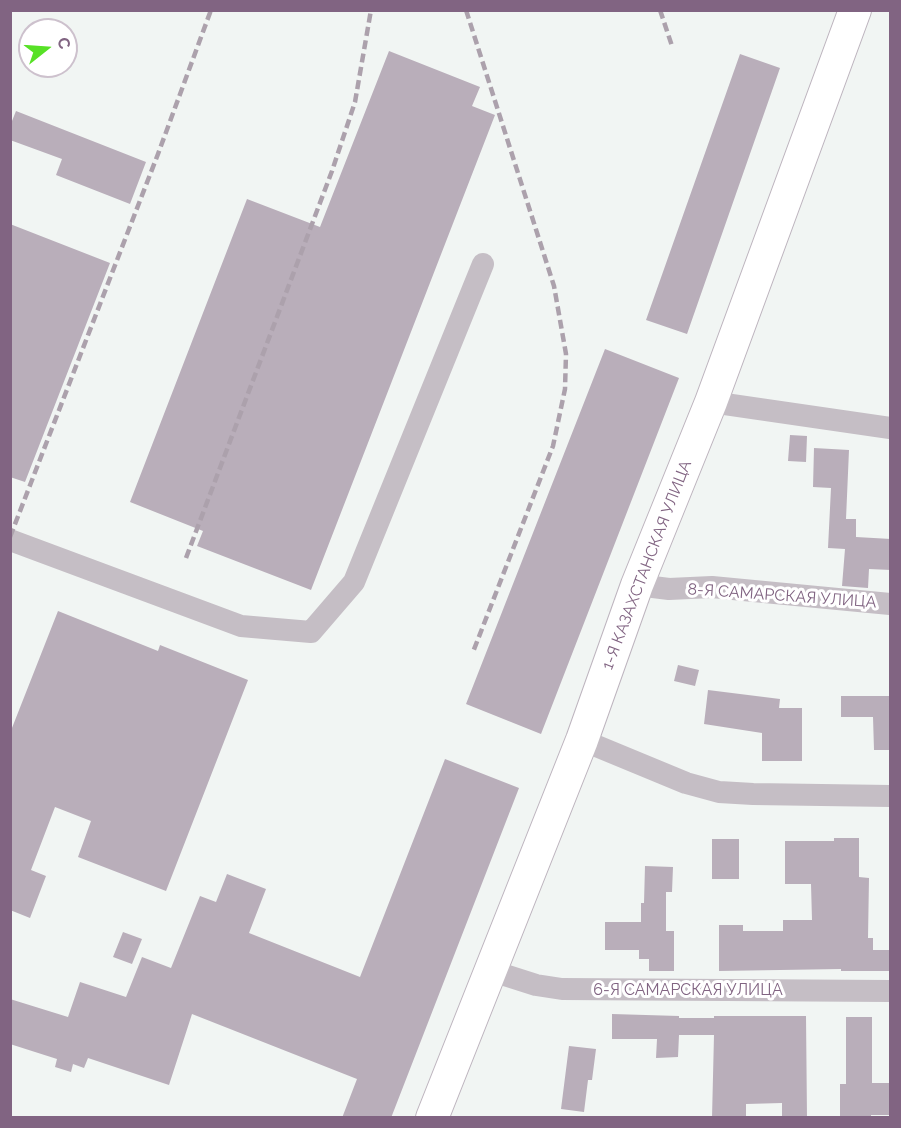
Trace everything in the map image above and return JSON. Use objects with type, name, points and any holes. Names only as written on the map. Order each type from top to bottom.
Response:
[{"type":"street","name":"1-Я КАЗАХСТАНСКАЯ УЛИЦА","points":[[432,1118],[582,740],[637,585],[711,402],[855,10]]},
{"type":"street","points":[[10,540],[241,626],[311,632],[354,582],[483,264]]},
{"type":"street","points":[[711,402],[891,428]]},
{"type":"street","name":"8-Я САМАРСКАЯ УЛИЦА","points":[[637,585],[669,589],[712,587],[891,604]]},
{"type":"street","points":[[582,740],[686,783],[719,792],[753,795],[891,796]]},
{"type":"street","name":"6-Я САМАРСКАЯ УЛИЦА","points":[[489,970],[536,985],[562,989],[891,991]]},
{"type":"building","points":[[389,51],[480,87],[472,106],[495,115],[311,590],[197,546],[203,531],[130,502],[247,199],[320,227]]},
{"type":"building","points":[[740,54],[780,68],[687,334],[646,320]]},
{"type":"building","points":[[16,111],[146,162],[130,204],[56,175],[62,159],[10,140],[10,126]]},
{"type":"building","points":[[10,224],[110,263],[25,482],[10,477]]},
{"type":"building","points":[[605,349],[679,378],[541,734],[466,704]]},
{"type":"building","points":[[790,435],[807,436],[806,462],[788,461]]},
{"type":"building","points":[[814,448],[849,450],[846,519],[856,519],[856,537],[891,539],[891,570],[869,569],[868,588],[842,586],[845,549],[828,548],[831,488],[813,487]]},
{"type":"building","points":[[58,611],[158,651],[160,645],[248,680],[166,891],[78,857],[91,821],[55,807],[31,870],[46,876],[30,918],[10,910],[10,733]]},
{"type":"building","points":[[678,665],[699,670],[695,686],[674,681]]},
{"type":"building","points":[[708,690],[780,699],[779,708],[802,708],[802,761],[762,761],[762,733],[704,724]]},
{"type":"building","points":[[841,696],[890,696],[890,750],[874,750],[873,717],[841,717]]},
{"type":"building","points":[[445,759],[519,788],[391,1118],[342,1118],[357,1079],[192,1014],[169,1085],[88,1058],[84,1068],[73,1064],[71,1072],[55,1067],[57,1059],[10,1044],[10,999],[68,1017],[80,982],[126,997],[142,957],[171,968],[200,896],[216,902],[227,874],[266,889],[249,933],[360,977]]},
{"type":"building","points":[[834,838],[859,838],[859,877],[869,878],[868,938],[873,938],[873,950],[889,950],[889,971],[841,971],[841,969],[719,971],[719,925],[743,925],[743,931],[783,931],[783,920],[812,920],[811,884],[785,884],[785,841],[834,841]]},
{"type":"building","points":[[712,839],[739,839],[739,879],[712,879]]},
{"type":"building","points":[[645,866],[673,867],[672,892],[666,892],[666,931],[674,931],[674,971],[649,971],[649,959],[639,959],[639,950],[605,950],[605,922],[641,922]]},
{"type":"building","points":[[123,932],[142,939],[132,964],[113,957]]},
{"type":"building","points":[[612,1014],[679,1016],[679,1018],[806,1016],[807,1118],[782,1118],[782,1103],[746,1104],[746,1118],[712,1118],[714,1035],[679,1035],[678,1057],[656,1058],[657,1039],[612,1039]]},
{"type":"building","points":[[846,1017],[872,1017],[872,1083],[891,1083],[891,1115],[871,1115],[871,1118],[840,1118],[840,1084],[846,1084]]},
{"type":"building","points":[[569,1046],[596,1049],[592,1080],[588,1080],[584,1112],[561,1109]]},
{"type":"railway","points":[[10,537],[211,10]]},
{"type":"railway","points":[[186,558],[332,171],[355,102],[371,10]]},
{"type":"railway","points":[[466,10],[554,286],[566,354],[565,389],[553,446],[473,652]]},
{"type":"railway","points":[[660,10],[672,46]]}]
